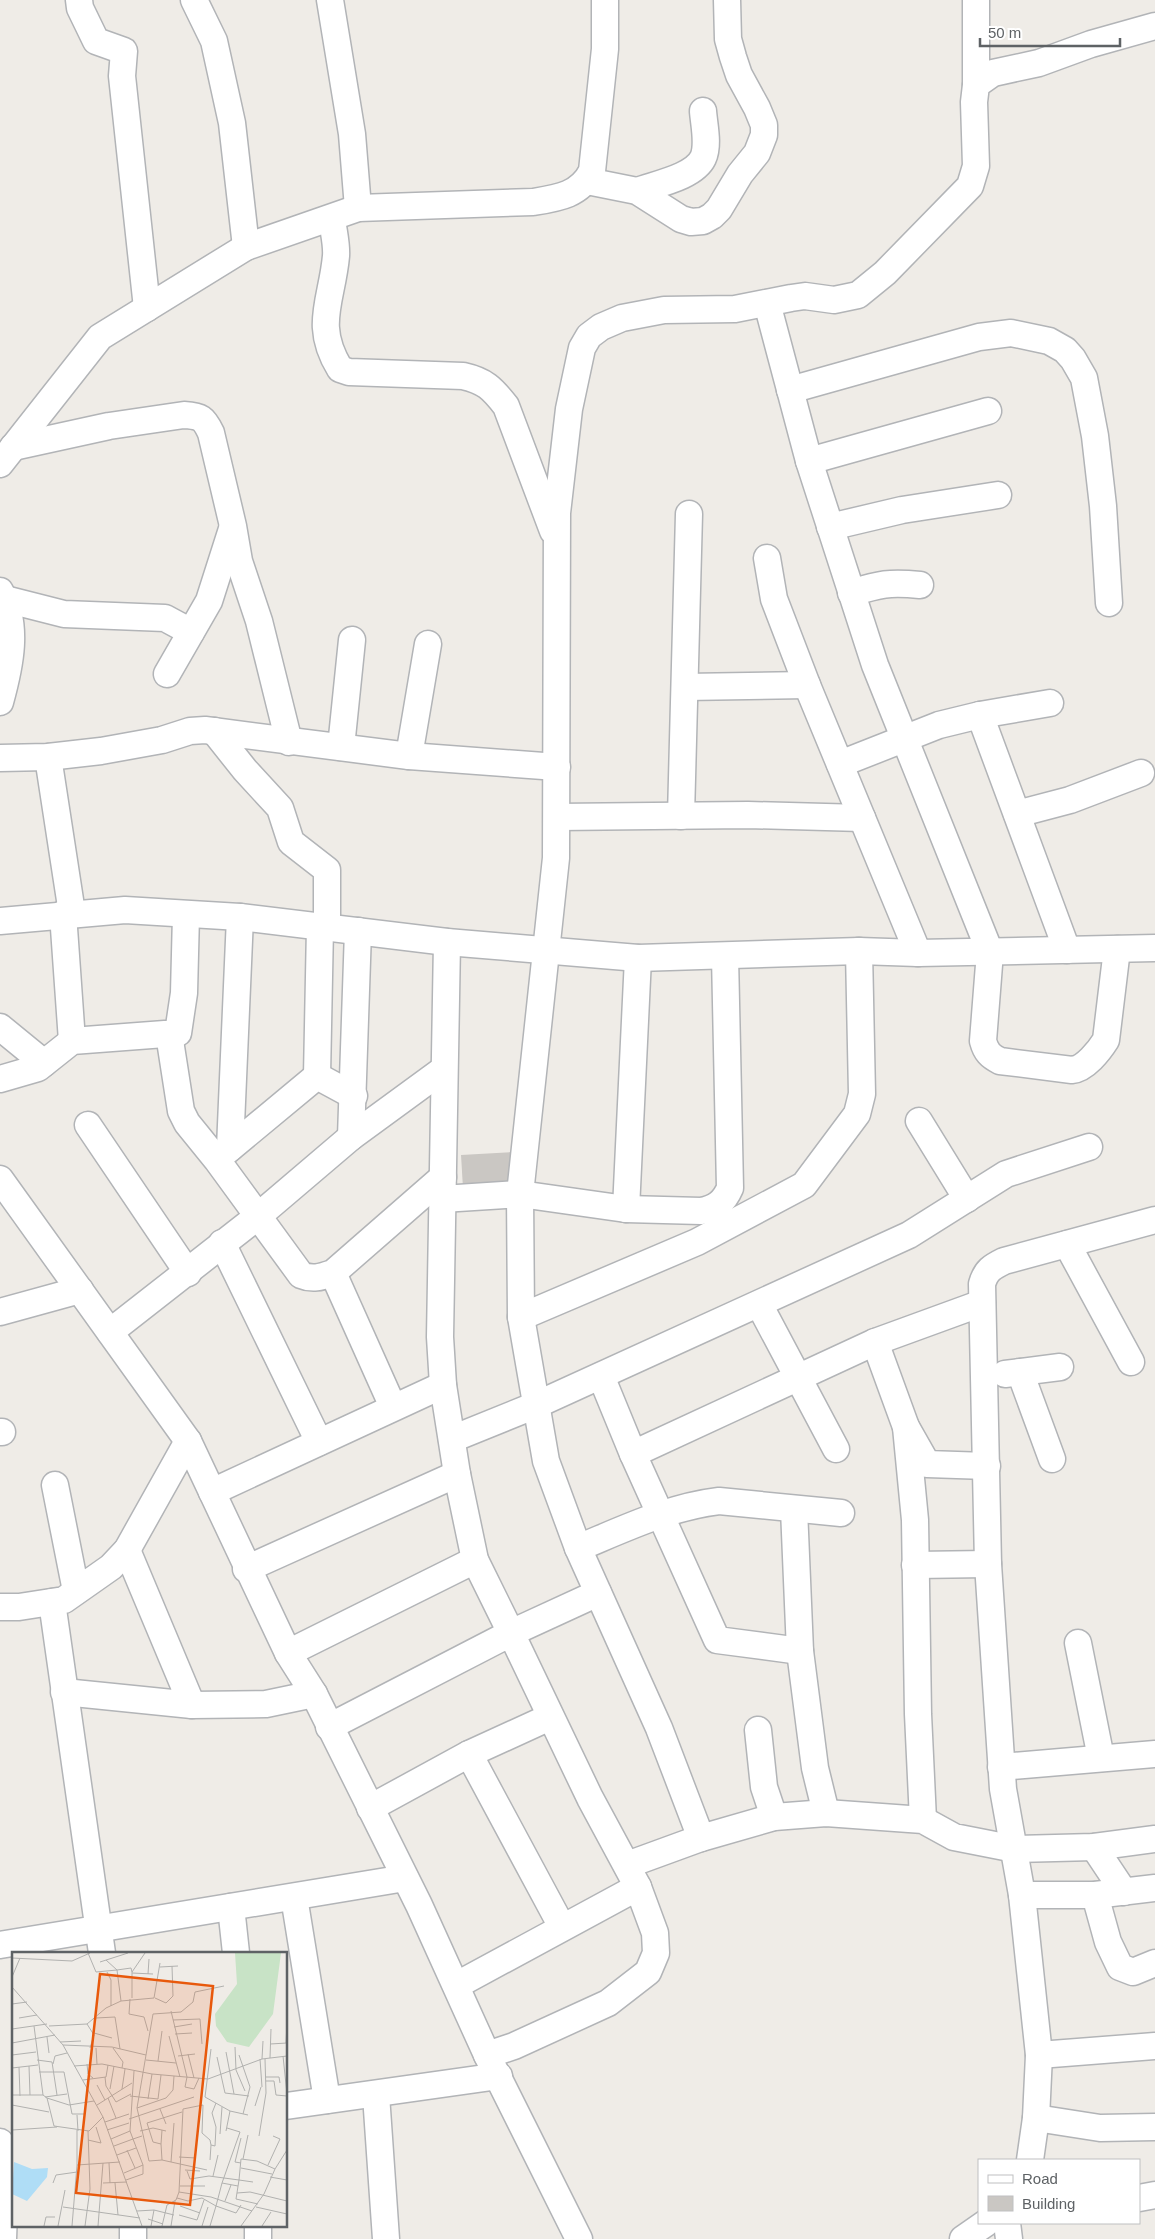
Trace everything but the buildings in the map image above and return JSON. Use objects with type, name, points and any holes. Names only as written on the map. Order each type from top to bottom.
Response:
[{"type":"street","points":[[79,0],[80,8],[96,41],[124,51],[122,76],[148,308]]},
{"type":"street","points":[[194,0],[214,40],[232,122],[246,247]]},
{"type":"street","points":[[330,0],[352,134],[358,208]]},
{"type":"street","points":[[6,456],[100,337],[246,247],[358,208],[533,202],[558,198],[577,190],[592,171],[605,49],[605,0]]},
{"type":"street","points":[[586,181],[637,190],[680,219],[703,221],[719,209],[762,142],[764,125],[733,58],[728,39],[727,0]]},
{"type":"street","points":[[701,1838],[660,1728],[578,1548],[546,1461],[521,1317],[520,1194],[556,858],[557,513],[568,409],[582,348],[590,336],[601,327],[622,318],[664,310],[735,309],[805,296],[834,300],[858,295],[885,273],[960,198],[970,186],[976,166],[974,18],[976,0]]},
{"type":"street","points":[[976,85],[993,73],[1039,64],[1091,44],[1155,26]]},
{"type":"street","points":[[637,190],[679,177],[697,167],[703,157],[705,144],[703,111]]},
{"type":"street","points":[[332,218],[336,255],[325,318],[334,360],[340,369],[349,372],[463,376],[479,380],[494,390],[506,406],[557,541]]},
{"type":"street","points":[[766,303],[809,461],[850,593],[875,665],[990,952],[983,1041],[986,1050],[991,1056],[1000,1061],[1072,1070],[1080,1067],[1099,1050],[1106,1040],[1118,949]]},
{"type":"street","points":[[790,390],[979,337],[1011,333],[1049,341],[1065,350],[1073,358],[1084,378],[1096,436],[1104,506],[1109,603]]},
{"type":"street","points":[[809,461],[988,411]]},
{"type":"street","points":[[6,456],[110,426],[184,415],[196,415],[205,420],[211,433],[233,526],[239,562],[260,621],[289,742]]},
{"type":"street","points":[[830,527],[902,510],[998,495]]},
{"type":"street","points":[[681,816],[689,514]]},
{"type":"street","points":[[166,674],[209,601],[233,526]]},
{"type":"street","points":[[767,558],[774,599],[807,685],[918,954]]},
{"type":"street","points":[[850,593],[882,583],[920,585]]},
{"type":"street","points":[[2,595],[64,614],[165,618],[191,632]]},
{"type":"street","points":[[0,702],[12,645],[11,623],[2,595]]},
{"type":"street","points":[[341,747],[352,640]]},
{"type":"street","points":[[409,756],[428,644]]},
{"type":"street","points":[[685,687],[807,685]]},
{"type":"street","points":[[840,764],[939,725],[980,715],[1050,703]]},
{"type":"street","points":[[980,715],[1068,950]]},
{"type":"street","points":[[0,758],[48,757],[110,750],[162,740],[190,731],[214,731],[409,756],[557,767]]},
{"type":"street","points":[[214,731],[245,770],[280,808],[292,842],[327,870],[317,1076],[224,1154]]},
{"type":"street","points":[[48,757],[67,914],[72,1041]]},
{"type":"street","points":[[1017,814],[1070,800],[1141,773]]},
{"type":"street","points":[[557,817],[862,818]]},
{"type":"street","points":[[0,921],[125,910],[240,917],[447,942],[546,952],[638,958],[859,951],[918,954],[1155,948]]},
{"type":"street","points":[[0,1079],[38,1068],[72,1041],[178,1033],[184,993],[186,915]]},
{"type":"street","points":[[224,1154],[240,917]]},
{"type":"street","points":[[351,1137],[354,1096],[358,931]]},
{"type":"street","points":[[288,2106],[376,2095],[493,2066],[514,2046],[608,2003],[648,1972],[656,1953],[656,1933],[633,1876],[590,1798],[475,1560],[457,1474],[443,1385],[440,1337],[447,942]]},
{"type":"street","points":[[521,1317],[697,1242],[804,1186],[857,1114],[862,1094],[859,951]]},
{"type":"street","points":[[169,1034],[181,1110],[187,1123],[224,1154],[257,1217],[301,1275],[309,1278],[319,1278],[333,1273],[443,1188],[520,1194],[626,1209],[701,1210],[712,1208],[725,1200],[730,1188],[725,956]]},
{"type":"street","points":[[626,1209],[638,958]]},
{"type":"street","points":[[0,1027],[44,1063]]},
{"type":"street","points":[[110,1332],[188,1273],[351,1137],[444,1069]]},
{"type":"street","points":[[317,1076],[354,1096]]},
{"type":"street","points":[[919,1121],[967,1199]]},
{"type":"street","points":[[88,1125],[188,1273]]},
{"type":"street","points":[[452,1439],[536,1405],[910,1235],[1006,1174],[1089,1146]]},
{"type":"street","points":[[0,1179],[188,1441],[246,1569],[288,1653],[314,1694],[457,1985],[493,2066],[579,2239]]},
{"type":"street","points":[[1030,2159],[1036,2118],[1039,2055],[1022,1895],[1003,1789],[1001,1767],[988,1564],[982,1284],[985,1274],[991,1267],[1004,1261],[1155,1220]]},
{"type":"street","points":[[222,1243],[319,1442]]},
{"type":"street","points":[[1067,1244],[1130,1362]]},
{"type":"street","points":[[333,1273],[394,1407]]},
{"type":"street","points":[[0,1312],[80,1290]]},
{"type":"street","points":[[633,1454],[875,1342],[982,1303]]},
{"type":"street","points":[[759,1304],[800,1378],[836,1449]]},
{"type":"street","points":[[875,1342],[906,1427],[926,1464],[987,1466]]},
{"type":"street","points":[[984,1377],[1060,1367]]},
{"type":"street","points":[[1020,1372],[1052,1459]]},
{"type":"street","points":[[601,1376],[633,1454],[717,1640],[800,1650]]},
{"type":"street","points":[[212,1492],[443,1385]]},
{"type":"street","points":[[906,1427],[915,1520],[923,1820]]},
{"type":"street","points":[[0,1607],[19,1607],[64,1600],[111,1566],[127,1550],[188,1441]]},
{"type":"street","points":[[246,1569],[457,1474]]},
{"type":"street","points":[[55,1486],[76,1591]]},
{"type":"street","points":[[578,1548],[660,1514],[719,1500],[841,1513]]},
{"type":"street","points":[[794,1509],[800,1650],[815,1768],[826,1813]]},
{"type":"street","points":[[127,1550],[192,1705]]},
{"type":"street","points":[[288,1653],[475,1560]]},
{"type":"street","points":[[915,1565],[988,1564]]},
{"type":"street","points":[[329,1727],[511,1633],[598,1593]]},
{"type":"street","points":[[52,1602],[102,1952]]},
{"type":"street","points":[[1078,1643],[1101,1758]]},
{"type":"street","points":[[64,1692],[192,1705],[266,1704],[314,1694]]},
{"type":"street","points":[[370,1808],[469,1754],[550,1717]]},
{"type":"street","points":[[758,1730],[764,1787],[774,1817]]},
{"type":"street","points":[[469,1754],[562,1927]]},
{"type":"street","points":[[1001,1767],[1155,1754]]},
{"type":"street","points":[[457,1985],[562,1927],[633,1876],[701,1838],[774,1817],[826,1813],[923,1820],[954,1837],[1015,1850],[1094,1847],[1155,1839]]},
{"type":"street","points":[[1094,1847],[1124,1892]]},
{"type":"street","points":[[0,1945],[405,1878]]},
{"type":"street","points":[[1022,1895],[1095,1895],[1155,1888]]},
{"type":"street","points":[[1095,1895],[1108,1942],[1120,1967],[1133,1972],[1155,1963]]},
{"type":"street","points":[[294,1897],[327,2100]]},
{"type":"street","points":[[231,1907],[236,1952]]},
{"type":"street","points":[[1039,2055],[1155,2046]]},
{"type":"street","points":[[376,2095],[386,2239]]},
{"type":"street","points":[[1036,2118],[1100,2128],[1155,2126]]},
{"type":"street","points":[[0,2142],[5,2185],[3,2239]]},
{"type":"street","points":[[1140,2198],[1155,2195]]},
{"type":"street","points":[[962,2239],[984,2224]]},
{"type":"street","points":[[1007,2224],[1009,2239]]},
{"type":"street","points":[[133,2226],[133,2239]]},
{"type":"street","points":[[258,2226],[258,2239]]}]
